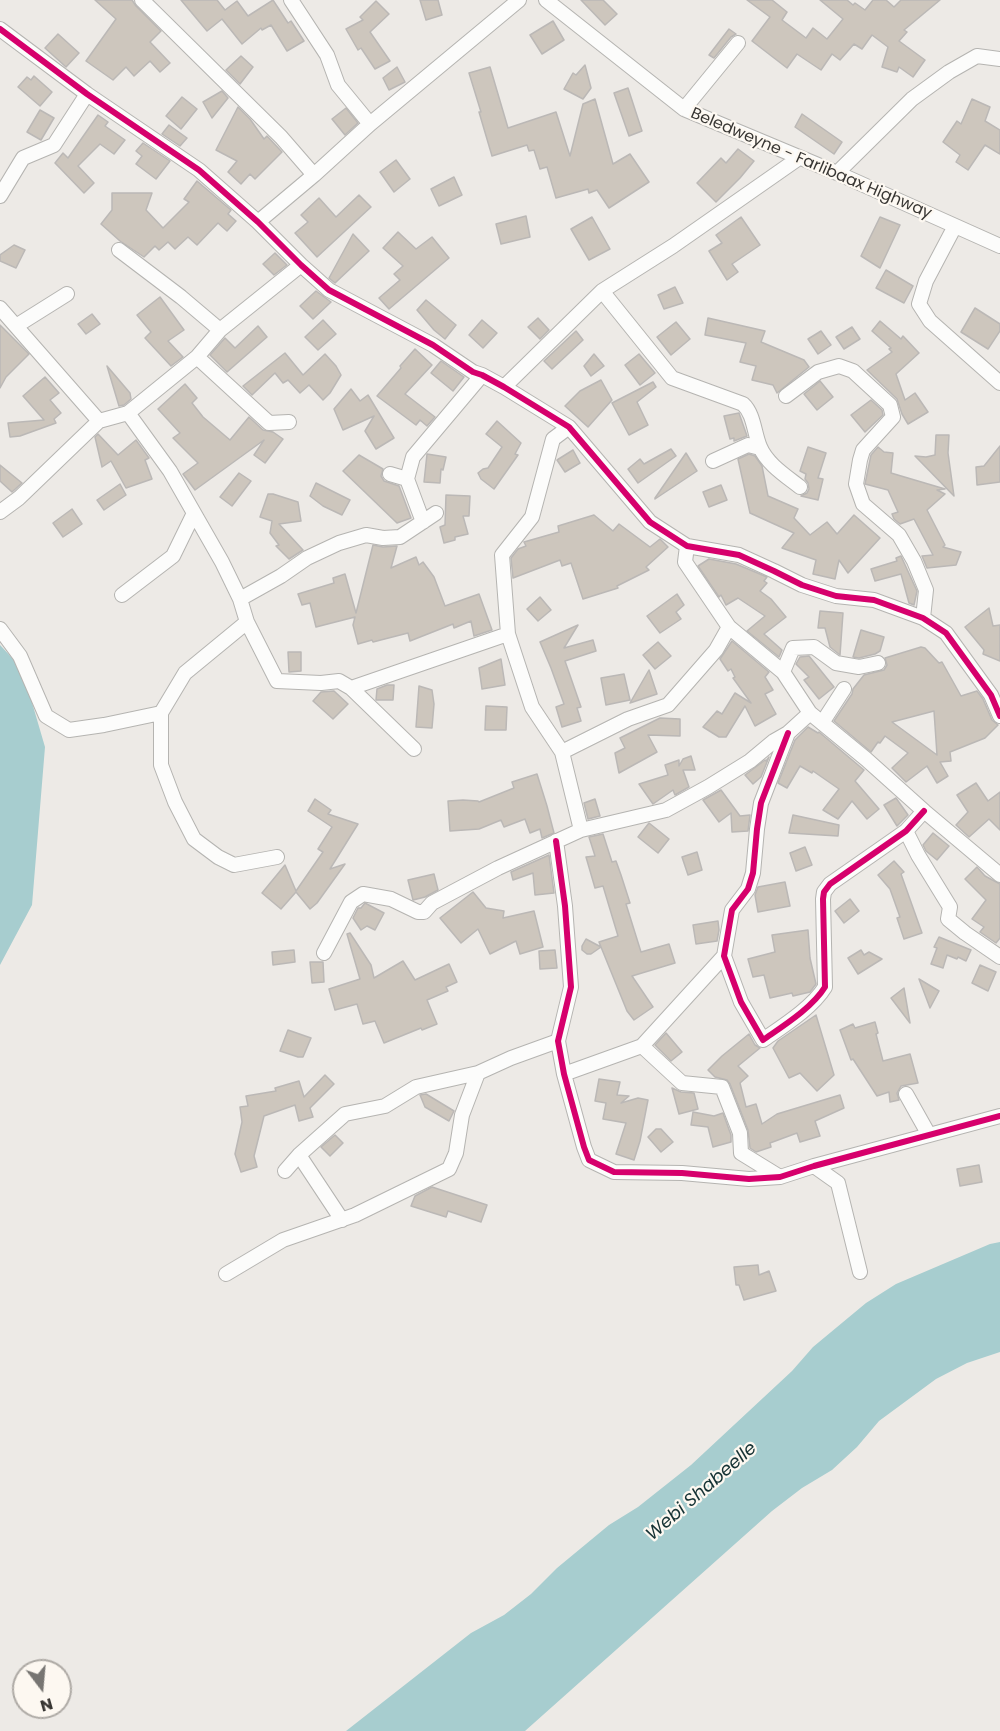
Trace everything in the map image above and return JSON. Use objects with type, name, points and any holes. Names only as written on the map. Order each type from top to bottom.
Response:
[{"type":"street","points":[[142,0],[280,137],[314,175]]},
{"type":"street","points":[[291,0],[327,55],[338,85],[370,124]]},
{"type":"street","points":[[258,222],[370,124],[519,0]]},
{"type":"street","name":"Beledweyne - Farlibaax Highway","points":[[546,0],[684,109],[837,172],[1000,246]]},
{"type":"street","points":[[0,29],[87,94],[199,170],[258,222],[329,290],[433,345],[473,372],[504,387],[569,427],[650,522],[687,546],[739,555],[802,585],[836,596],[874,600],[923,618],[946,633],[991,695],[1000,716]]},
{"type":"street","points":[[684,109],[738,43]]},
{"type":"street","points":[[837,172],[912,99],[949,72],[977,56],[1000,58]]},
{"type":"street","points":[[0,196],[22,158],[54,145],[87,94]]},
{"type":"street","points":[[504,387],[602,291],[683,239],[799,158]]},
{"type":"street","points":[[955,226],[926,281],[919,304],[930,321],[1000,383]]},
{"type":"street","points":[[119,250],[220,330]]},
{"type":"street","points":[[0,512],[19,498],[99,421],[128,413],[197,357],[220,330],[301,265]]},
{"type":"street","points":[[602,291],[672,378],[743,404],[749,409],[760,448],[781,472],[800,487]]},
{"type":"street","points":[[16,326],[67,294]]},
{"type":"street","points":[[0,308],[99,421]]},
{"type":"street","points":[[197,357],[268,423],[289,422]]},
{"type":"street","points":[[786,396],[818,372],[839,366],[853,370],[891,405],[893,417],[864,450],[856,484],[863,504],[899,535],[914,561],[926,590],[923,618]]},
{"type":"street","points":[[423,522],[407,479],[413,457],[482,375]]},
{"type":"street","points":[[700,388],[726,391]]},
{"type":"street","points":[[128,413],[170,471],[194,513],[240,599],[248,622],[277,681],[321,683],[339,681],[351,688],[414,749]]},
{"type":"street","points":[[569,427],[553,438],[532,517],[502,555],[508,634],[532,707],[562,752],[581,830]]},
{"type":"street","points":[[713,460],[748,445],[760,448]]},
{"type":"street","points":[[390,474],[407,479]]},
{"type":"street","points":[[122,595],[173,556],[194,513]]},
{"type":"street","points":[[240,599],[307,558],[339,543],[366,535],[383,538],[400,537],[436,513]]},
{"type":"street","points":[[687,546],[685,562],[729,627],[783,672],[810,713],[1000,875]]},
{"type":"street","points":[[248,622],[185,673],[161,713],[161,765],[175,802],[194,838],[234,865],[277,857]]},
{"type":"street","points":[[562,752],[628,719],[668,705],[716,651],[729,627]]},
{"type":"street","points":[[0,629],[20,656],[46,716],[69,730],[161,713]]},
{"type":"street","points":[[351,688],[508,634]]},
{"type":"street","points":[[783,672],[793,648],[814,647],[836,663],[859,667],[878,663]]},
{"type":"street","points":[[822,723],[844,688]]},
{"type":"street","points":[[324,953],[351,902],[363,894],[392,899],[418,912],[424,912],[432,903],[498,868],[581,830],[666,810],[750,761],[774,741],[788,733],[810,713]]},
{"type":"street","points":[[788,733],[762,802],[753,873],[748,889],[732,910],[724,956],[741,1002],[763,1040],[782,1028],[820,995],[825,987],[824,892],[830,884],[906,831],[924,811]]},
{"type":"street","points":[[906,831],[950,907],[948,919],[1000,957]]},
{"type":"street","points":[[556,841],[565,906],[571,987],[558,1041],[564,1074],[589,1160],[614,1172],[682,1173],[749,1179],[780,1177],[1000,1116]]},
{"type":"street","points":[[564,1074],[642,1047],[724,956]]},
{"type":"street","points":[[285,1171],[299,1155],[345,1114],[385,1106],[416,1087],[478,1073],[558,1041]]},
{"type":"street","points":[[642,1047],[682,1083],[722,1087],[740,1133],[741,1153],[780,1177]]},
{"type":"street","points":[[226,1274],[283,1240],[355,1215],[449,1169],[456,1153],[462,1115],[478,1073]]},
{"type":"street","points":[[906,1094],[929,1135]]},
{"type":"street","points":[[299,1155],[342,1220]]},
{"type":"street","points":[[814,1166],[838,1183],[860,1272]]},
{"type":"water","points":[[0,645],[15,661],[26,682],[45,747],[32,905],[0,965]]},
{"type":"water","name":"Webi Shabeelle","points":[[1000,1242],[1000,1352],[967,1363],[936,1379],[879,1421],[857,1447],[832,1470],[802,1488],[772,1511],[525,1731],[346,1731],[471,1633],[504,1615],[609,1525],[638,1507],[691,1465],[792,1371],[813,1347],[866,1303],[896,1284],[990,1244]]},
{"type":"building","points":[[95,0],[132,0],[161,31],[150,42],[170,63],[160,72],[150,61],[134,76],[126,67],[113,80],[86,61],[116,19]]},
{"type":"building","points":[[181,0],[217,0],[225,10],[237,1],[248,16],[273,0],[288,23],[291,21],[304,41],[287,51],[271,25],[262,30],[261,28],[242,44],[222,19],[207,31]]},
{"type":"building","points":[[420,0],[438,0],[442,15],[426,20]]},
{"type":"building","points":[[581,0],[603,0],[617,14],[605,25]]},
{"type":"building","points":[[747,0],[772,0],[787,12],[782,20],[806,38],[813,28],[827,39],[843,19],[820,0],[847,0],[865,10],[873,0],[886,0],[894,7],[901,0],[940,0],[904,30],[907,32],[899,41],[925,60],[913,77],[899,67],[897,72],[882,67],[888,47],[872,35],[862,49],[854,44],[840,60],[832,54],[821,70],[797,54],[787,68],[752,41],[770,17]]},
{"type":"building","points":[[376,1],[389,14],[370,32],[390,61],[375,69],[361,48],[358,50],[346,29],[363,20],[360,17]]},
{"type":"building","points":[[553,21],[564,40],[542,54],[530,35]]},
{"type":"building","points":[[729,29],[736,34],[714,58],[709,55]]},
{"type":"building","points":[[58,34],[79,53],[66,67],[45,48]]},
{"type":"building","points":[[241,56],[253,67],[240,84],[226,70]]},
{"type":"building","points":[[585,65],[591,88],[583,99],[564,89],[573,73],[576,75]]},
{"type":"building","points":[[397,67],[405,82],[389,90],[383,78]]},
{"type":"building","points":[[490,67],[508,128],[556,112],[570,156],[583,104],[595,99],[613,164],[630,154],[649,182],[609,208],[597,190],[589,193],[588,189],[556,198],[547,167],[540,169],[534,150],[529,151],[527,145],[492,156],[469,73]]},
{"type":"building","points":[[34,76],[52,92],[40,106],[18,87],[27,77],[31,80]]},
{"type":"building","points":[[628,88],[642,131],[629,136],[614,93]]},
{"type":"building","points":[[222,91],[228,98],[212,118],[203,102]]},
{"type":"building","points":[[182,97],[197,109],[181,129],[166,116]]},
{"type":"building","points":[[972,99],[990,107],[985,121],[1000,130],[1000,154],[985,145],[968,170],[956,162],[960,155],[943,142],[957,121],[961,124]]},
{"type":"building","points":[[238,107],[264,139],[267,136],[282,152],[255,179],[250,174],[241,184],[228,172],[237,161],[216,150]]},
{"type":"building","points":[[346,108],[358,123],[345,135],[332,119]]},
{"type":"building","points":[[40,110],[54,118],[41,140],[27,132]]},
{"type":"building","points":[[802,114],[842,142],[834,154],[795,127]]},
{"type":"building","points":[[98,115],[108,122],[105,126],[125,140],[114,154],[100,144],[78,166],[94,183],[84,193],[55,163],[63,153],[68,158]]},
{"type":"building","points":[[169,125],[187,138],[180,146],[162,134]]},
{"type":"building","points":[[143,143],[170,161],[156,179],[136,164],[142,156],[136,151]]},
{"type":"building","points":[[738,149],[754,161],[716,202],[697,183],[721,158],[726,163]]},
{"type":"building","points":[[396,160],[410,179],[394,192],[380,172]]},
{"type":"building","points":[[454,177],[462,195],[439,206],[431,189]]},
{"type":"building","points":[[197,181],[231,210],[228,214],[236,221],[227,231],[218,223],[197,245],[188,237],[175,249],[168,242],[159,250],[155,246],[144,257],[120,241],[101,224],[112,210],[112,193],[152,193],[146,210],[163,228],[189,202],[184,199]]},
{"type":"building","points":[[359,195],[371,207],[317,257],[295,233],[308,222],[301,215],[319,198],[336,217]]},
{"type":"building","points":[[526,216],[530,237],[501,244],[496,224]]},
{"type":"building","points":[[592,217],[610,249],[589,260],[571,229]]},
{"type":"building","points":[[741,217],[760,245],[732,264],[738,272],[727,280],[709,251],[722,243],[716,235]]},
{"type":"building","points":[[880,217],[900,225],[880,268],[861,256]]},
{"type":"building","points":[[398,232],[416,249],[432,237],[449,258],[389,309],[379,298],[400,280],[394,274],[403,266],[383,248]]},
{"type":"building","points":[[353,234],[369,251],[335,283],[329,278]]},
{"type":"building","points":[[14,245],[25,250],[16,268],[0,261],[0,255]]},
{"type":"building","points":[[275,253],[287,265],[274,275],[263,264]]},
{"type":"building","points":[[886,270],[913,286],[904,303],[876,288]]},
{"type":"building","points":[[675,287],[683,303],[664,309],[658,295]]},
{"type":"building","points":[[316,291],[331,302],[313,319],[300,306]]},
{"type":"building","points":[[160,297],[184,330],[168,341],[183,357],[171,366],[145,338],[151,332],[137,315]]},
{"type":"building","points":[[426,300],[456,325],[445,339],[417,310]]},
{"type":"building","points":[[975,308],[1000,324],[1000,331],[988,349],[961,332]]},
{"type":"building","points":[[92,314],[100,324],[86,334],[78,324]]},
{"type":"building","points":[[538,318],[549,330],[540,339],[528,327]]},
{"type":"building","points":[[708,318],[765,331],[761,342],[804,360],[809,367],[777,393],[773,385],[752,380],[756,366],[740,362],[746,343],[705,335]]},
{"type":"building","points":[[323,320],[336,334],[318,350],[305,337]]},
{"type":"building","points":[[482,320],[497,333],[483,348],[469,335]]},
{"type":"building","points":[[880,321],[901,339],[903,336],[919,353],[896,374],[905,400],[915,393],[928,412],[908,424],[897,399],[867,370],[892,352],[889,349],[891,348],[872,331]]},
{"type":"building","points":[[676,322],[690,339],[671,355],[657,337]]},
{"type":"building","points":[[0,325],[29,354],[6,377],[0,388]]},
{"type":"building","points":[[258,326],[267,337],[227,372],[210,355],[225,338],[235,348]]},
{"type":"building","points":[[852,327],[860,339],[844,349],[836,337]]},
{"type":"building","points":[[576,331],[583,340],[552,369],[544,361]]},
{"type":"building","points":[[821,331],[831,345],[818,354],[808,339]]},
{"type":"building","points":[[415,349],[432,365],[405,394],[435,417],[427,426],[420,420],[416,425],[377,396]]},
{"type":"building","points":[[285,353],[303,375],[325,354],[336,366],[341,375],[323,400],[309,385],[300,393],[288,380],[283,383],[275,373],[252,395],[243,386]]},
{"type":"building","points":[[594,354],[604,366],[591,376],[584,366]]},
{"type":"building","points":[[639,354],[655,373],[640,385],[625,365]]},
{"type":"building","points":[[441,361],[464,377],[453,391],[431,373]]},
{"type":"building","points":[[107,366],[130,393],[131,399],[124,405],[119,406]]},
{"type":"building","points":[[45,377],[59,393],[50,400],[61,413],[54,419],[56,423],[20,436],[10,437],[8,423],[44,420],[23,396]]},
{"type":"building","points":[[601,380],[612,400],[588,427],[565,406],[580,391]]},
{"type":"building","points":[[820,381],[833,397],[817,410],[804,394]]},
{"type":"building","points":[[653,382],[656,387],[637,402],[648,425],[629,435],[612,403]]},
{"type":"building","points":[[185,384],[197,398],[192,403],[203,417],[230,440],[249,417],[263,430],[273,432],[283,439],[265,463],[254,455],[264,440],[195,490],[183,474],[198,463],[173,438],[180,433],[158,409]]},
{"type":"building","points":[[351,389],[360,401],[368,395],[394,438],[376,449],[365,431],[374,416],[343,430],[334,409]]},
{"type":"building","points":[[871,400],[882,410],[883,415],[865,432],[851,415]]},
{"type":"building","points":[[739,413],[747,436],[734,441],[734,438],[730,439],[724,416]]},
{"type":"building","points":[[497,421],[521,443],[515,454],[518,455],[494,489],[481,479],[478,473],[488,468],[502,447],[486,434]]},
{"type":"building","points":[[98,434],[118,455],[136,440],[149,458],[145,460],[152,479],[126,488],[111,461],[102,467],[95,437]]},
{"type":"building","points":[[936,435],[949,435],[948,453],[954,496],[915,456],[935,455]]},
{"type":"building","points":[[1000,446],[1000,482],[977,485],[976,467],[984,466]]},
{"type":"building","points":[[808,447],[826,453],[818,478],[823,479],[818,500],[801,496],[809,489],[805,479],[806,474],[800,471]]},
{"type":"building","points":[[878,447],[884,452],[893,453],[891,473],[945,489],[937,490],[945,494],[927,510],[945,545],[943,547],[961,552],[956,565],[927,568],[922,556],[933,555],[914,519],[900,524],[892,514],[898,512],[888,490],[865,484],[871,455]]},
{"type":"building","points":[[671,449],[676,456],[638,483],[628,469],[640,459],[644,464]]},
{"type":"building","points":[[573,450],[580,463],[565,472],[557,460]]},
{"type":"building","points":[[686,453],[697,471],[655,499],[655,498]]},
{"type":"building","points":[[427,454],[446,457],[443,470],[441,469],[440,483],[424,482]]},
{"type":"building","points":[[749,454],[755,456],[762,466],[768,496],[798,509],[794,518],[810,535],[827,522],[837,534],[854,515],[880,538],[848,573],[839,560],[835,579],[813,574],[816,560],[782,548],[794,533],[750,513],[738,459]]},
{"type":"building","points":[[359,455],[383,469],[381,476],[384,481],[399,486],[411,518],[397,523],[343,471]]},
{"type":"building","points":[[0,465],[22,483],[12,492],[0,481]]},
{"type":"building","points":[[239,473],[251,481],[232,506],[220,497]]},
{"type":"building","points":[[316,483],[350,500],[342,515],[323,506],[310,496]]},
{"type":"building","points":[[120,484],[126,495],[104,510],[97,500]]},
{"type":"building","points":[[721,485],[727,500],[709,507],[703,492]]},
{"type":"building","points":[[268,494],[298,502],[301,521],[279,524],[303,550],[289,559],[276,546],[279,545],[270,533],[272,521],[260,517]]},
{"type":"building","points":[[446,495],[470,496],[469,516],[463,516],[468,534],[444,543],[440,527],[445,525]]},
{"type":"building","points":[[72,509],[82,524],[63,537],[53,523]]},
{"type":"building","points":[[594,515],[613,531],[619,524],[650,547],[660,539],[668,547],[646,567],[649,570],[617,586],[618,588],[583,599],[571,563],[562,566],[560,560],[513,578],[511,558],[518,549],[526,546],[524,542],[559,532],[558,526]]},
{"type":"building","points":[[373,545],[397,546],[391,568],[416,557],[419,565],[423,562],[434,577],[445,606],[479,594],[492,630],[474,636],[471,621],[454,628],[453,624],[410,641],[408,633],[358,644],[353,625],[355,617],[316,627],[310,603],[302,605],[298,594],[334,583],[333,578],[345,574],[356,613]]},
{"type":"building","points":[[901,556],[917,591],[914,605],[909,603],[901,574],[875,581],[871,569],[897,561],[896,558]]},
{"type":"building","points":[[709,559],[736,564],[767,577],[764,581],[767,583],[760,591],[771,599],[786,617],[764,634],[782,650],[779,657],[747,631],[765,616],[738,598],[726,605],[721,595],[719,597],[698,566]]},
{"type":"building","points":[[677,594],[684,605],[676,612],[681,619],[660,633],[647,616]]},
{"type":"building","points":[[540,597],[551,610],[538,621],[527,609]]},
{"type":"building","points":[[989,608],[993,626],[1000,625],[1000,661],[983,654],[984,650],[965,627]]},
{"type":"building","points":[[820,611],[843,613],[840,655],[830,647],[825,628],[818,628]]},
{"type":"building","points":[[578,625],[564,648],[593,640],[596,651],[565,661],[581,707],[577,708],[581,721],[562,727],[556,707],[564,704],[540,642]]},
{"type":"building","points":[[861,630],[884,637],[880,651],[859,658],[853,657]]},
{"type":"building","points":[[732,641],[769,672],[765,677],[773,690],[765,694],[776,714],[755,726],[745,706],[726,737],[719,737],[703,727],[717,711],[722,714],[735,693],[751,703],[733,678],[735,677],[731,669],[728,671],[720,659]]},
{"type":"building","points":[[658,642],[671,656],[655,669],[643,655]]},
{"type":"building","points":[[921,647],[925,648],[939,663],[942,662],[961,696],[977,691],[992,720],[998,725],[985,738],[950,752],[951,761],[940,762],[948,776],[937,783],[927,766],[906,782],[892,768],[908,753],[885,736],[871,752],[834,721],[864,675],[884,670],[887,665],[885,658]],"holes":[[[934,711],[937,755],[892,722]]]},
{"type":"building","points":[[288,652],[301,652],[301,671],[289,672]]},
{"type":"building","points":[[809,656],[834,687],[819,699],[804,680],[809,677],[796,664],[800,657]]},
{"type":"building","points":[[501,659],[505,685],[482,689],[479,668]]},
{"type":"building","points":[[649,670],[657,694],[630,703]]},
{"type":"building","points":[[624,674],[630,700],[606,705],[601,678]]},
{"type":"building","points":[[394,685],[393,700],[376,700],[377,689]]},
{"type":"building","points":[[419,686],[432,690],[434,704],[432,728],[416,727]]},
{"type":"building","points":[[334,691],[348,704],[333,719],[313,701],[321,692]]},
{"type":"building","points":[[486,706],[507,707],[506,730],[485,730]]},
{"type":"building","points":[[660,718],[680,719],[680,736],[648,735],[657,752],[619,773],[615,753],[625,748],[620,738]]},
{"type":"building","points":[[808,727],[819,732],[864,770],[855,781],[879,809],[867,819],[852,801],[838,819],[823,810],[839,789],[813,771],[812,773],[800,766],[787,788],[778,783],[795,740]]},
{"type":"building","points":[[691,756],[695,770],[683,770],[689,787],[675,795],[673,790],[653,804],[639,784],[668,775],[665,765],[679,760],[679,766],[683,759]]},
{"type":"building","points":[[769,757],[761,777],[753,784],[745,775]]},
{"type":"building","points":[[537,774],[554,833],[542,838],[540,829],[530,833],[525,819],[504,827],[501,820],[479,829],[450,831],[448,801],[479,802],[514,788],[512,782]]},
{"type":"building","points":[[976,783],[988,801],[1000,792],[1000,830],[989,819],[969,837],[956,825],[968,812],[957,795]]},
{"type":"building","points":[[721,790],[740,816],[750,815],[748,831],[732,832],[731,813],[719,822],[703,800]]},
{"type":"building","points":[[896,798],[908,815],[897,826],[884,805]]},
{"type":"building","points":[[315,799],[331,810],[328,814],[358,824],[330,869],[345,864],[317,903],[310,909],[296,892],[281,909],[262,893],[285,865],[296,891],[323,852],[318,849],[332,827],[308,811]]},
{"type":"building","points":[[595,799],[600,816],[588,819],[584,803]]},
{"type":"building","points":[[793,815],[839,825],[838,836],[789,833]]},
{"type":"building","points":[[649,823],[669,839],[658,853],[638,837]]},
{"type":"building","points":[[933,833],[949,846],[937,860],[926,851],[923,845]]},
{"type":"building","points":[[603,834],[612,862],[616,861],[621,875],[630,903],[626,904],[641,952],[669,944],[675,963],[632,976],[653,1007],[634,1020],[627,1011],[599,942],[618,936],[603,886],[595,888],[586,857],[595,856],[589,837]]},
{"type":"building","points":[[805,847],[812,865],[796,871],[790,853]]},
{"type":"building","points":[[697,852],[702,870],[688,875],[682,857]]},
{"type":"building","points":[[549,855],[554,893],[535,895],[533,873],[513,880],[511,872]]},
{"type":"building","points":[[894,861],[904,872],[901,874],[922,933],[904,939],[897,918],[900,917],[890,889],[878,875]]},
{"type":"building","points":[[977,867],[985,876],[1000,884],[1000,938],[996,943],[980,932],[984,927],[972,919],[986,900],[965,879]]},
{"type":"building","points":[[434,874],[438,890],[413,900],[408,880]]},
{"type":"building","points":[[785,882],[790,906],[758,912],[755,895],[758,887]]},
{"type":"building","points":[[473,892],[486,908],[504,911],[503,918],[534,911],[543,947],[520,954],[516,941],[490,954],[478,929],[461,943],[440,918]]},
{"type":"building","points":[[850,899],[859,911],[844,923],[835,911]]},
{"type":"building","points":[[365,903],[384,913],[375,930],[367,926],[361,930],[353,918],[358,908]]},
{"type":"building","points":[[718,921],[717,941],[696,944],[693,925]]},
{"type":"building","points":[[808,930],[810,958],[816,984],[810,992],[770,998],[764,975],[753,977],[748,959],[775,952],[772,935]]},
{"type":"building","points":[[350,933],[371,965],[374,978],[403,961],[415,980],[449,964],[457,982],[446,987],[448,991],[427,1000],[437,1024],[384,1043],[375,1021],[363,1024],[357,1004],[335,1010],[329,989],[360,979],[347,934]]},
{"type":"building","points":[[939,937],[971,950],[966,961],[947,955],[943,968],[931,964],[937,948],[934,947]]},
{"type":"building","points":[[586,939],[601,947],[591,954],[582,950]]},
{"type":"building","points":[[294,950],[295,962],[273,965],[272,952]]},
{"type":"building","points":[[555,950],[557,968],[540,969],[539,951]]},
{"type":"building","points":[[861,950],[864,955],[869,952],[882,959],[858,974],[848,958]]},
{"type":"building","points":[[310,962],[323,962],[324,982],[312,983]]},
{"type":"building","points":[[980,965],[996,972],[988,991],[972,983]]},
{"type":"building","points":[[919,979],[939,991],[930,1008]]},
{"type":"building","points":[[904,988],[910,1023],[891,998]]},
{"type":"building","points":[[816,1015],[834,1075],[817,1091],[800,1073],[789,1078],[773,1048],[778,1041]]},
{"type":"building","points":[[875,1022],[883,1061],[910,1054],[918,1083],[901,1086],[897,1093],[899,1100],[890,1102],[889,1092],[877,1096],[853,1059],[851,1060],[840,1030],[853,1024],[855,1028]]},
{"type":"building","points":[[288,1030],[311,1038],[303,1057],[280,1051]]},
{"type":"building","points":[[666,1033],[682,1052],[671,1061],[655,1045]]},
{"type":"building","points":[[749,1034],[755,1045],[760,1048],[738,1066],[748,1076],[740,1083],[746,1107],[756,1104],[762,1124],[777,1114],[840,1095],[844,1108],[815,1121],[820,1136],[800,1142],[797,1133],[770,1143],[771,1147],[756,1152],[750,1148],[748,1130],[730,1084],[727,1080],[715,1077],[708,1070]]},
{"type":"building","points":[[325,1075],[334,1084],[310,1108],[313,1117],[299,1121],[295,1105],[264,1116],[254,1156],[257,1167],[241,1172],[235,1154],[242,1122],[240,1107],[248,1106],[246,1096],[276,1091],[275,1088],[299,1081],[304,1097]]},
{"type":"building","points":[[599,1079],[620,1082],[617,1095],[629,1096],[621,1103],[638,1098],[648,1100],[634,1160],[616,1154],[626,1123],[603,1119],[606,1103],[595,1101]]},
{"type":"building","points":[[672,1088],[681,1092],[694,1093],[698,1109],[679,1114]]},
{"type":"building","points":[[426,1094],[454,1111],[449,1121],[425,1107],[420,1095]]},
{"type":"building","points":[[693,1112],[714,1116],[723,1113],[731,1135],[731,1142],[713,1147],[708,1127],[691,1125]]},
{"type":"building","points":[[656,1129],[661,1129],[673,1142],[661,1152],[648,1137]]},
{"type":"building","points":[[335,1135],[343,1143],[330,1156],[321,1147]]},
{"type":"building","points":[[979,1165],[982,1182],[960,1186],[957,1169]]},
{"type":"building","points":[[432,1187],[487,1205],[481,1222],[448,1211],[446,1217],[411,1206],[415,1196]]},
{"type":"building","points":[[758,1265],[759,1275],[769,1271],[776,1291],[744,1300],[739,1285],[736,1285],[734,1267]]},
{"type":"cycle path","points":[[0,29],[87,94],[199,170],[258,222],[329,290],[433,345],[473,372],[504,387],[569,427],[650,522],[687,546],[739,555],[802,585],[836,596],[874,600],[923,618],[946,633],[991,695],[1000,716]]},
{"type":"cycle path","points":[[788,733],[761,803],[753,873],[748,889],[732,910],[724,956],[741,1002],[763,1040],[805,1009],[825,987],[824,892],[830,884],[906,831],[924,811]]},
{"type":"cycle path","points":[[556,841],[565,906],[571,987],[558,1041],[564,1074],[589,1160],[614,1172],[682,1173],[749,1179],[780,1177],[1000,1116]]}]
